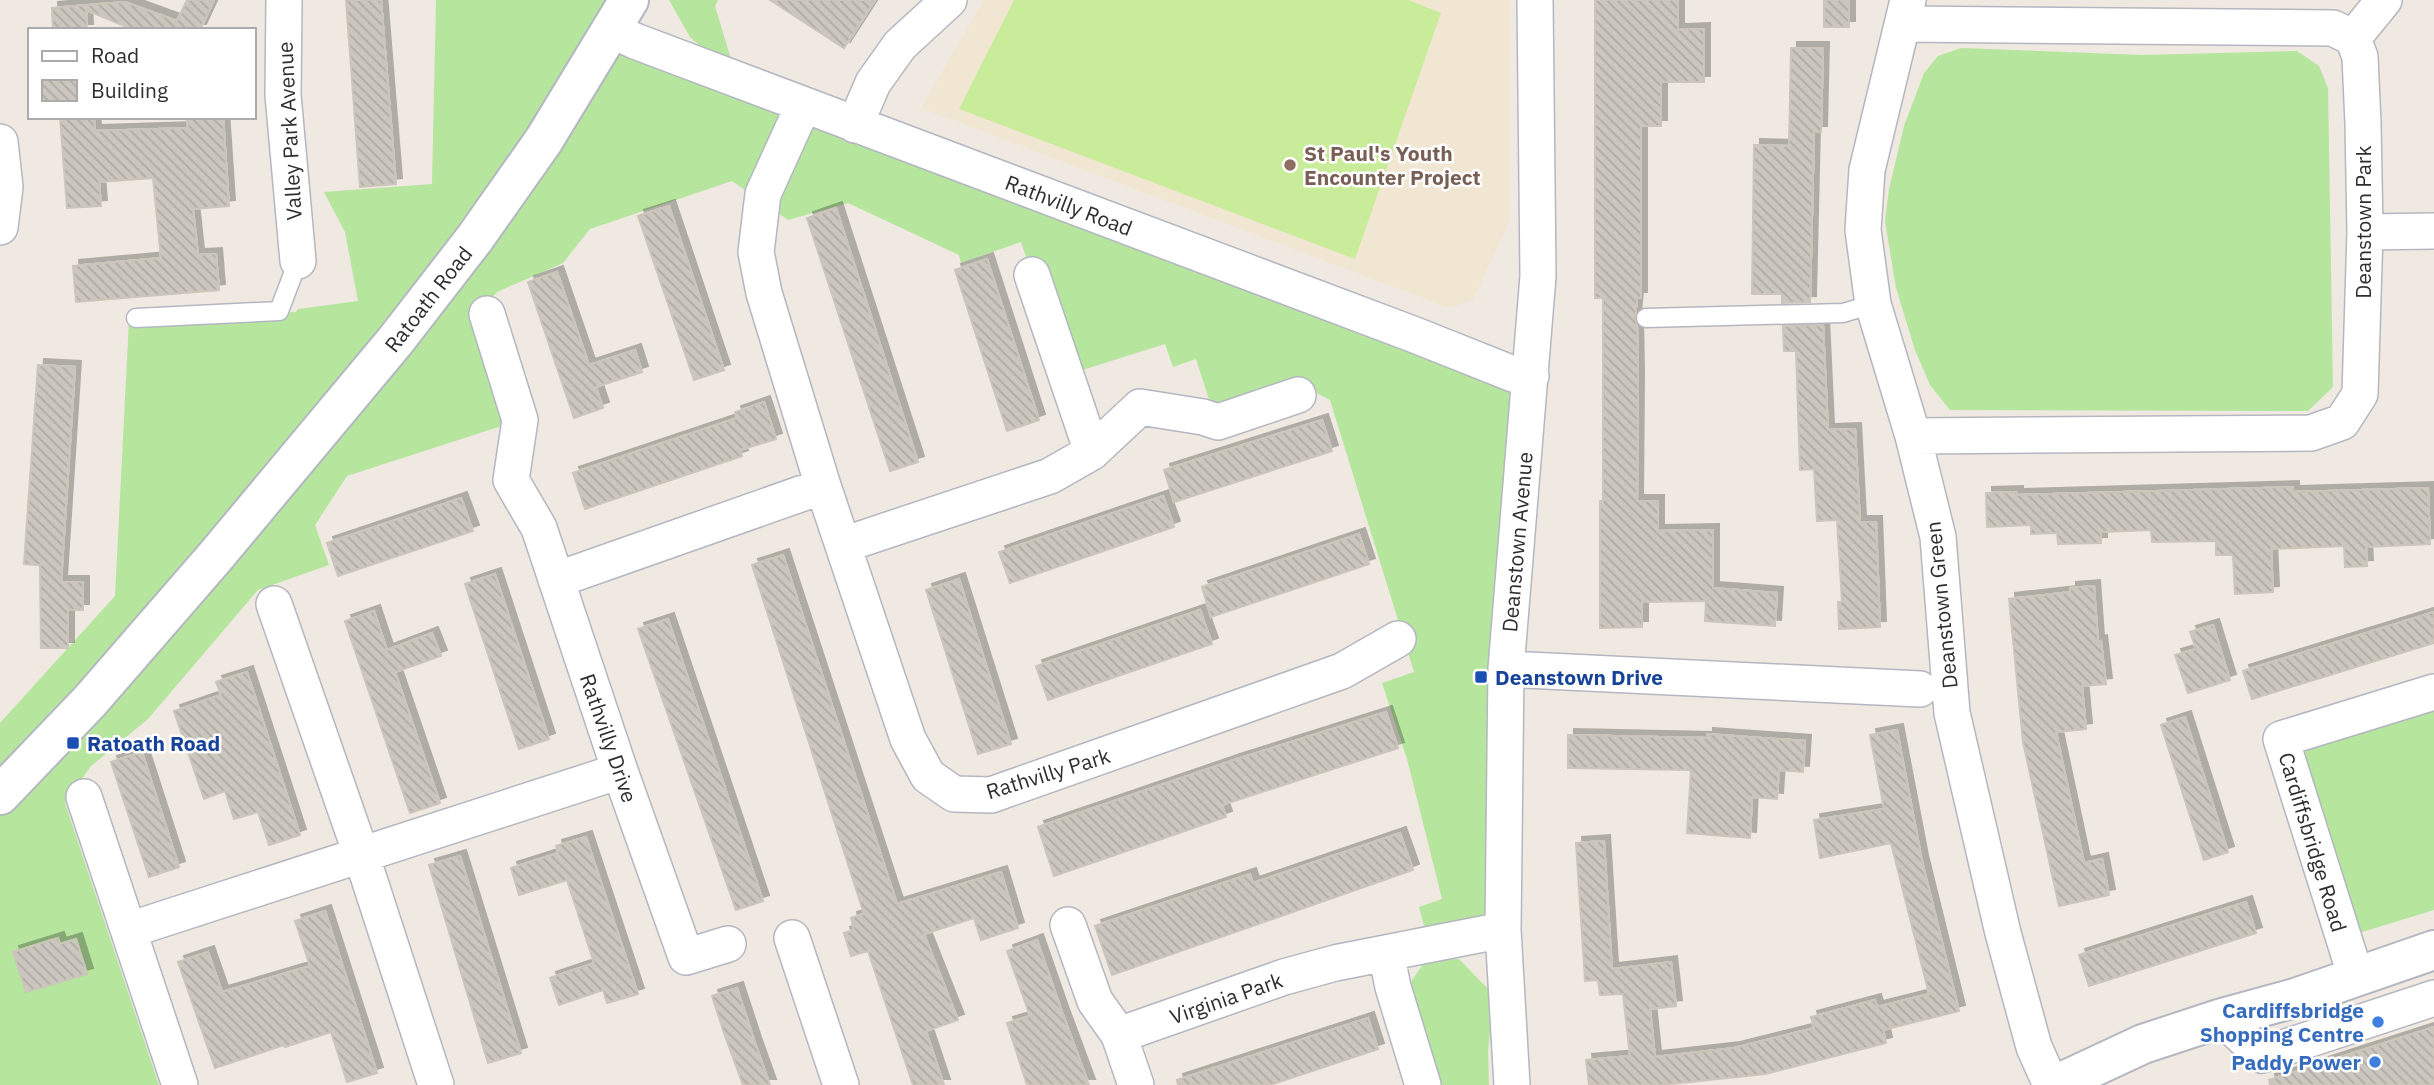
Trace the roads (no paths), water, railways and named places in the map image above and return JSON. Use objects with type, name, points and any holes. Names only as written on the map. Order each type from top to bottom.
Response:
[{"type":"street","name":"Valley Park Avenue","points":[[284,0],[283,95],[298,261]]},
{"type":"street","points":[[855,125],[873,83],[900,45],[949,0]]},
{"type":"street","name":"Deanstown Avenue","points":[[1512,1085],[1503,930],[1506,669],[1538,276],[1535,0]]},
{"type":"street","points":[[1906,12],[2333,28],[2353,38],[2384,0]]},
{"type":"street","name":"Deanstown Green","points":[[1906,12],[1867,170],[1863,230],[1873,304],[1913,436],[1938,537],[1952,713],[2003,933],[2034,1047],[2053,1085]]},
{"type":"street","name":"Rathvilly Road","points":[[620,15],[648,46],[1415,334],[1513,374],[1531,376]]},
{"type":"street","name":"Ratoath Road","points":[[0,795],[90,701],[215,557],[396,340],[475,238],[544,140],[620,15]]},
{"type":"street","name":"Deanstown Park","points":[[1913,436],[2311,433],[2342,422],[2360,394],[2365,232],[2360,57],[2353,38]]},
{"type":"street","name":"Rathvilly Park","points":[[803,106],[763,194],[755,252],[764,293],[823,486],[908,739],[928,776],[954,794],[991,795],[1342,671],[1398,639]]},
{"type":"street","points":[[0,142],[5,187],[0,227]]},
{"type":"street","points":[[2365,232],[2434,231]]},
{"type":"street","points":[[1032,275],[1092,452]]},
{"type":"street","name":"Rathvilly Drive","points":[[487,314],[520,420],[511,480],[539,528],[620,771],[686,957],[728,944]]},
{"type":"street","points":[[843,545],[1050,476],[1092,452],[1140,407],[1218,422],[1298,395]]},
{"type":"street","points":[[556,580],[823,486]]},
{"type":"street","points":[[274,604],[361,853],[436,1085]]},
{"type":"street","points":[[1506,669],[1920,689]]},
{"type":"street","name":"Cardiffsbridge Road","points":[[2356,977],[2281,739],[2434,692]]},
{"type":"street","points":[[129,930],[620,771]]},
{"type":"street","points":[[84,797],[180,1085]]},
{"type":"street","points":[[1068,926],[1095,1001],[1119,1035],[1136,1085]]},
{"type":"street","name":"Virginia Park","points":[[1119,1035],[1284,977],[1335,963],[1503,930]]},
{"type":"street","points":[[792,938],[841,1085]]},
{"type":"street","points":[[2053,1085],[2143,1044],[2295,998],[2434,950]]},
{"type":"street","points":[[1386,953],[1393,987],[1423,1085]]},
{"type":"street","points":[[2222,1018],[2262,1055],[2434,998]]},
{"type":"lane","points":[[135,318],[279,311],[298,261]]},
{"type":"lane","points":[[1646,318],[1843,313],[1873,304]]},
{"type":"place","name":"St Paul's Youth Encounter Project","points":[[1290,165]]},
{"type":"place","name":"Deanstown Drive","points":[[1481,677]]},
{"type":"place","name":"Ratoath Road","points":[[73,743]]},
{"type":"place","name":"Cardiffsbridge Shopping Centre","points":[[2378,1022]]},
{"type":"place","name":"Paddy Power","points":[[2375,1062]]}]
